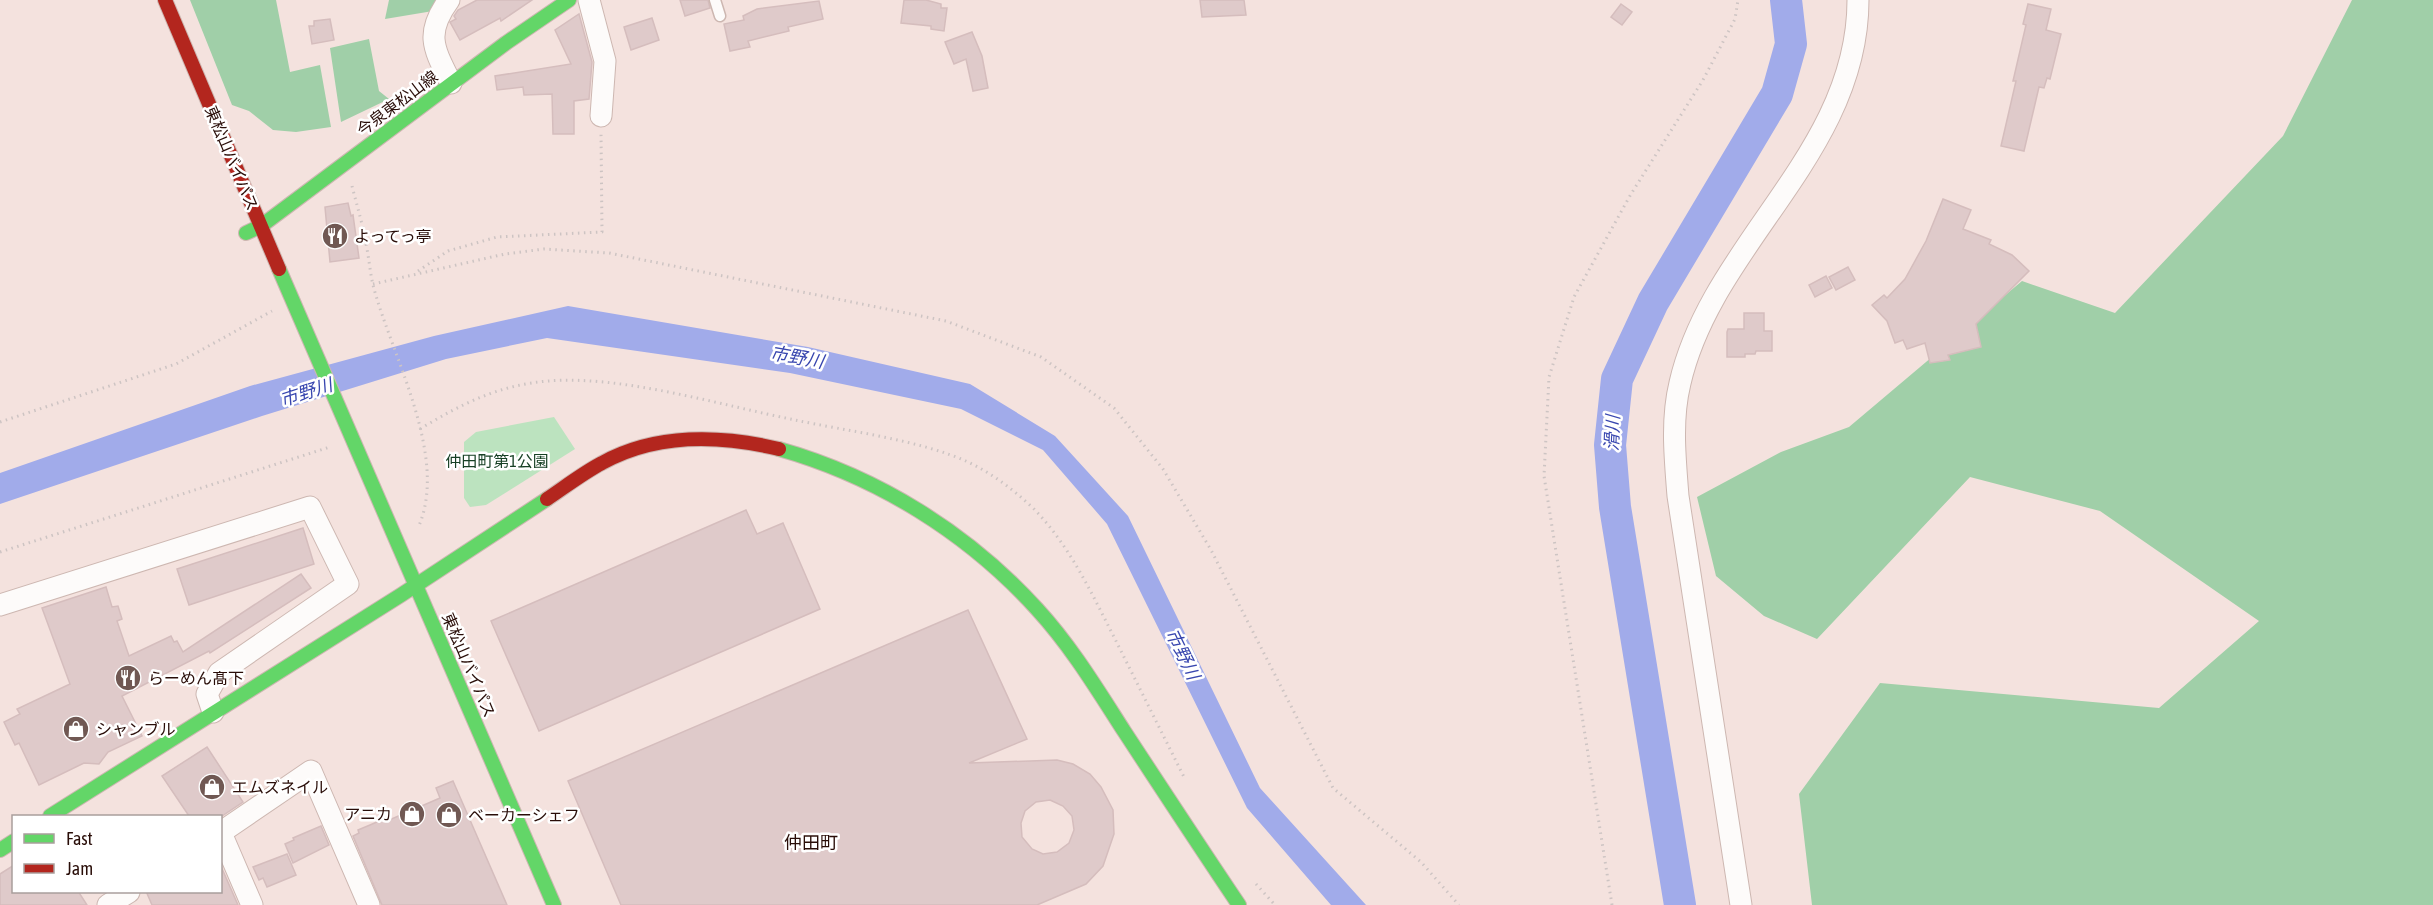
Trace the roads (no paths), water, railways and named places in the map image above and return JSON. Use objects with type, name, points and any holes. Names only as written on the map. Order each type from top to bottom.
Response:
[{"type":"main road","name":"東松山バイパス","points":[[165,0],[352,440],[554,905]]},
{"type":"main road","name":"今泉東松山線","points":[[246,233],[261,226],[451,83],[569,0]]},
{"type":"main road","points":[[54,815],[74,810],[219,717],[559,489],[603,462],[636,448],[670,440],[707,437],[780,448],[867,482],[923,512],[998,570],[1037,609],[1074,654],[1239,905]]},
{"type":"street","points":[[449,0],[433,29],[437,54],[451,83]]},
{"type":"street","points":[[589,0],[606,61],[602,116]]},
{"type":"street","points":[[1741,905],[1678,496],[1673,438],[1680,382],[1699,328],[1813,148],[1837,105],[1851,57],[1858,0]]},
{"type":"street","points":[[0,605],[309,507],[348,584],[219,673],[207,694],[219,717]]},
{"type":"street","points":[[222,832],[311,771],[369,905]]},
{"type":"street","points":[[222,835],[252,905]]},
{"type":"street","points":[[108,905],[127,893]]},
{"type":"lane","points":[[715,0],[720,16]]},
{"type":"water","name":"市野川","points":[[568,306],[808,347],[970,384],[1055,436],[1128,516],[1260,788],[1366,905],[1331,905],[1247,808],[1107,524],[1043,450],[961,409],[790,373],[547,338],[446,359],[262,416],[0,504],[0,473],[250,386],[434,336]]},
{"type":"waterway","name":"滑川","points":[[1680,905],[1615,507],[1610,445],[1617,379],[1653,302],[1777,94],[1791,44],[1786,0]]},
{"type":"place","name":"よってっ亭","points":[[335,236]]},
{"type":"place","name":"らーめん髙下","points":[[128,678]]},
{"type":"place","name":"シャンブル","points":[[76,729]]},
{"type":"place","name":"エムズネイル","points":[[212,787]]},
{"type":"place","name":"アニカ","points":[[412,814]]},
{"type":"place","name":"ベーカーシェフ","points":[[449,815]]},
{"type":"district","name":"仲田町","points":[[811,842]]},
{"type":"park label","name":"仲田町第1公園","points":[[497,461]]}]
